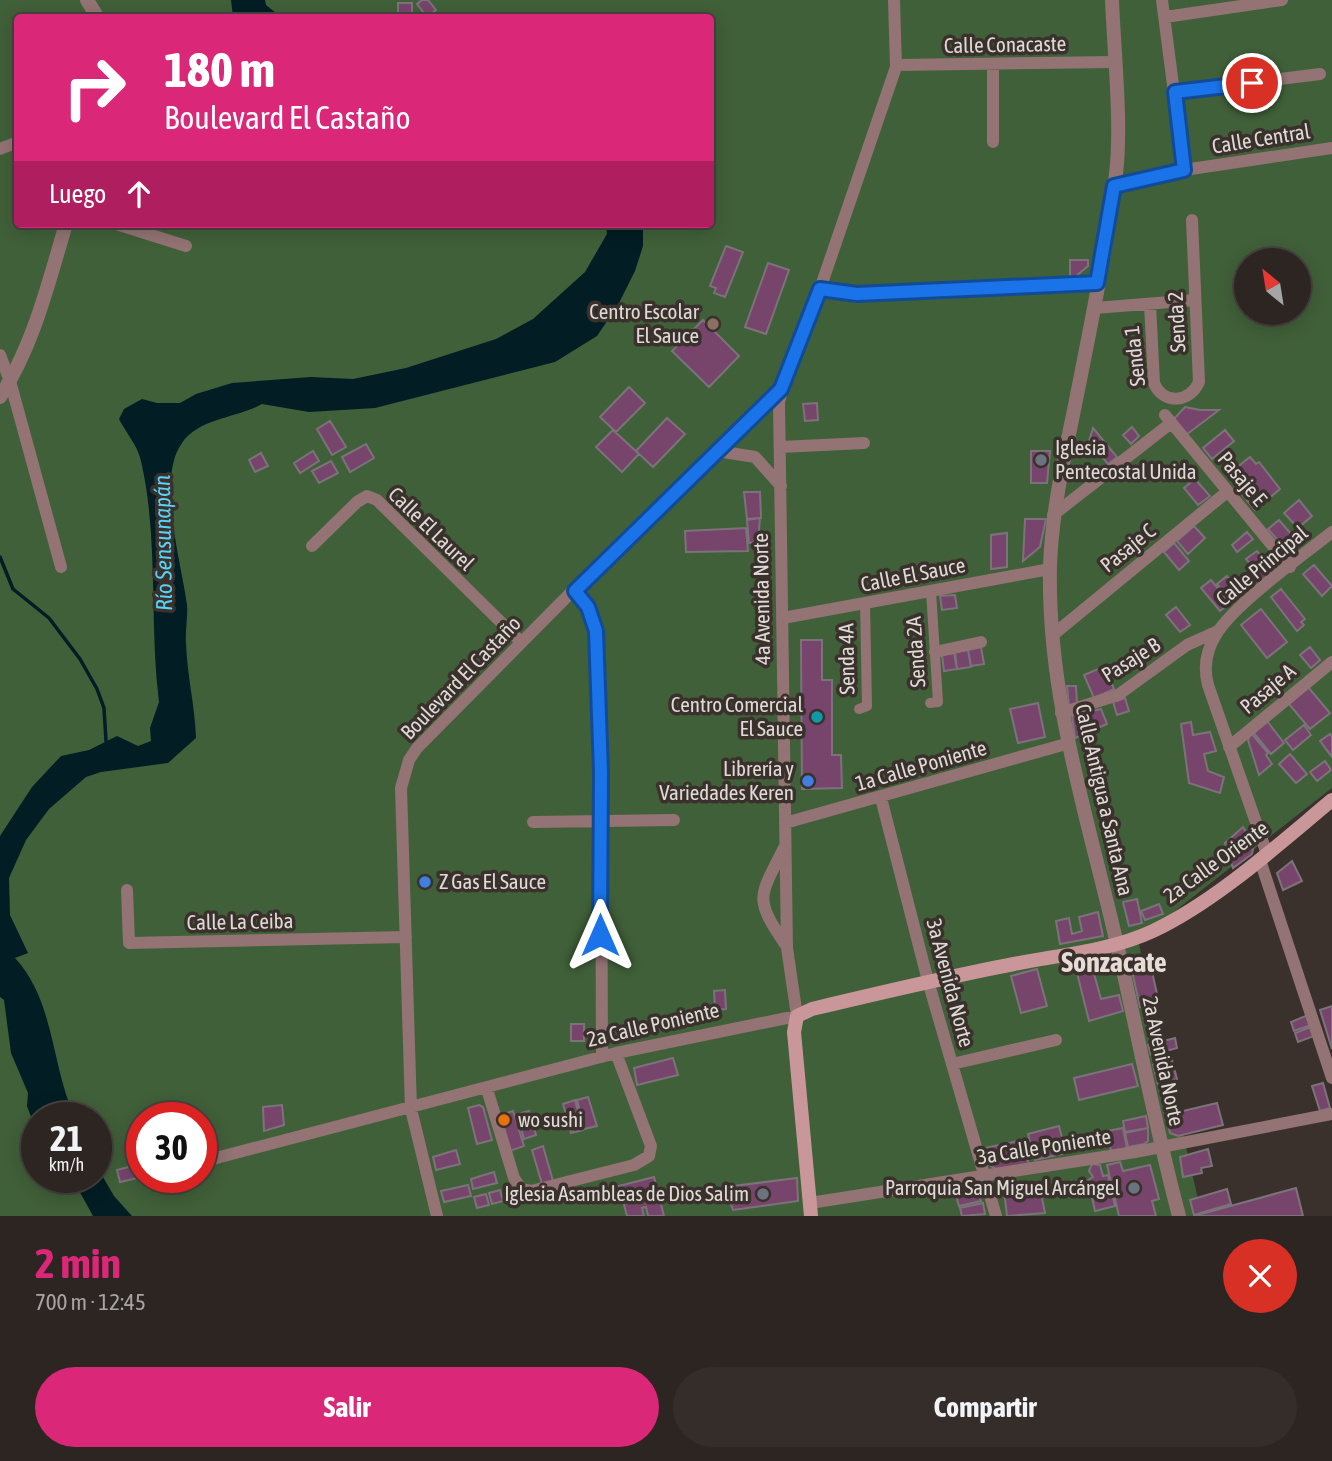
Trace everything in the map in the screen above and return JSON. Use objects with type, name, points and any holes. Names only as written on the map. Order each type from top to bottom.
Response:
[{"type":"main road","name":"2a Calle Oriente","points":[[1117,943],[1135,938],[1176,919],[1264,857],[1332,800]]},
{"type":"main road","name":"2a Calle Poniente","points":[[797,1016],[812,1009],[928,981],[1117,943]]},
{"type":"main road","name":"4a Avenida Norte","points":[[797,1016],[794,1032],[810,1210]]},
{"type":"street","name":"4a Avenida Norte","points":[[797,1016],[787,948],[781,389],[820,289],[896,65],[894,0]]},
{"type":"street","name":"Calle Antigua a Santa Ana","points":[[1112,0],[1116,171],[1095,308],[1053,515],[1050,569],[1061,713],[1066,744],[1117,943]]},
{"type":"street","points":[[1162,0],[1184,170]]},
{"type":"street","points":[[1165,17],[1282,0]]},
{"type":"street","name":"Calle Conacaste","points":[[896,65],[1114,62]]},
{"type":"street","points":[[993,65],[993,142]]},
{"type":"street","points":[[1175,92],[1320,74]]},
{"type":"street","name":"Calle Central","points":[[1114,186],[1184,170],[1332,148]]},
{"type":"street","name":"Senda 2","points":[[1167,399],[1184,398],[1195,392],[1199,382],[1192,220]]},
{"type":"street","points":[[0,397],[33,335],[65,228]]},
{"type":"street","points":[[129,228],[186,246]]},
{"type":"street","points":[[820,289],[857,294],[1097,283]]},
{"type":"street","points":[[1095,308],[1195,300]]},
{"type":"street","name":"Senda 1","points":[[1150,304],[1154,383],[1158,394],[1167,399]]},
{"type":"street","points":[[0,355],[10,381],[61,567]]},
{"type":"street","name":"Boulevard El Castaño","points":[[437,1216],[411,1109],[401,788],[409,760],[521,642],[781,389]]},
{"type":"street","name":"Pasaje E","points":[[1053,515],[1168,419],[1290,567]]},
{"type":"street","points":[[780,447],[864,443]]},
{"type":"street","points":[[717,451],[755,457],[781,486]]},
{"type":"street","name":"Pasaje C","points":[[1054,634],[1227,492]]},
{"type":"street","name":"Calle El Laurel","points":[[312,547],[357,502],[367,496],[377,500],[521,642]]},
{"type":"street","name":"Calle Principal","points":[[1218,631],[1332,532]]},
{"type":"street","name":"Calle El Sauce","points":[[783,618],[1050,569]]},
{"type":"street","points":[[575,591],[588,607],[596,631],[601,821],[602,1057]]},
{"type":"street","name":"Senda 2A","points":[[930,703],[938,702],[931,591]]},
{"type":"street","name":"Senda 4A","points":[[859,709],[867,706],[865,603]]},
{"type":"street","points":[[1218,631],[1206,657],[1205,671],[1332,1078]]},
{"type":"street","name":"Pasaje B","points":[[1061,713],[1118,695],[1188,645],[1218,631]]},
{"type":"street","points":[[935,652],[981,642]]},
{"type":"street","name":"Pasaje A","points":[[1229,747],[1332,662]]},
{"type":"street","name":"1a Calle Poniente","points":[[786,823],[1066,744]]},
{"type":"street","name":"3a Avenida Norte","points":[[881,798],[928,981],[996,1216]]},
{"type":"street","points":[[533,822],[674,820]]},
{"type":"street","points":[[786,845],[761,898],[764,910],[787,948]]},
{"type":"street","name":"Calle La Ceiba","points":[[127,890],[129,943],[406,937]]},
{"type":"street","name":"2a Avenida Norte","points":[[1117,943],[1160,1147],[1179,1216]]},
{"type":"street","name":"2a Calle Poniente","points":[[217,1158],[602,1057],[797,1016]]},
{"type":"street","points":[[952,1064],[1056,1040]]},
{"type":"street","points":[[487,1089],[514,1178],[521,1189],[531,1191],[634,1165],[649,1156],[650,1146],[616,1054]]},
{"type":"street","name":"3a Calle Poniente","points":[[810,1210],[1332,1114]]},
{"type":"green space","points":[[0,0],[1332,0],[1332,788],[1138,940],[1202,1216],[0,1216]]},
{"type":"water","points":[[231,0],[265,0],[266,5],[277,14],[233,14]]},
{"type":"water","name":"Río Sensunapán","points":[[606,228],[643,228],[643,246],[635,271],[618,305],[597,336],[555,362],[375,408],[309,412],[262,404],[208,423],[198,428],[182,443],[171,477],[171,499],[187,605],[187,655],[196,738],[168,763],[101,772],[86,777],[49,809],[26,840],[9,878],[10,915],[28,953],[15,958],[38,994],[69,1102],[27,1102],[28,1093],[11,1053],[4,1000],[0,997],[0,836],[32,787],[61,756],[89,750],[117,736],[138,746],[151,741],[150,728],[159,702],[147,490],[139,455],[119,419],[124,409],[142,399],[157,403],[180,403],[196,394],[232,383],[311,377],[353,379],[406,368],[496,339],[533,319],[585,272],[607,234]]},
{"type":"water","points":[[80,1193],[112,1193],[132,1216],[93,1216]]},
{"type":"building","points":[[428,0],[436,10],[425,14],[417,4]]},
{"type":"building","points":[[398,3],[412,3],[412,14],[398,14]]},
{"type":"building","points":[[726,246],[743,252],[725,297],[714,293],[716,288],[710,286]]},
{"type":"building","points":[[1070,260],[1088,260],[1088,266],[1075,277],[1070,277]]},
{"type":"building","points":[[768,263],[789,270],[766,334],[745,327]]},
{"type":"building","points":[[703,320],[739,356],[709,387],[672,351]]},
{"type":"building","points":[[629,387],[645,403],[616,432],[600,417]]},
{"type":"building","points":[[817,403],[818,420],[805,421],[803,404]]},
{"type":"building","points":[[1185,407],[1219,410],[1186,435],[1173,420]]},
{"type":"building","points":[[667,418],[685,434],[653,467],[636,451]]},
{"type":"building","points":[[330,421],[346,447],[332,455],[317,429]]},
{"type":"building","points":[[1132,427],[1139,436],[1131,444],[1123,435]]},
{"type":"building","points":[[1093,428],[1117,457],[1108,464],[1089,441]]},
{"type":"building","points":[[613,430],[639,454],[622,472],[596,447]]},
{"type":"building","points":[[1225,430],[1234,441],[1212,459],[1203,448]]},
{"type":"building","points":[[366,444],[374,458],[350,472],[342,457]]},
{"type":"building","points":[[313,451],[319,461],[300,473],[294,463]]},
{"type":"building","name":"Iglesia Pentecostal Unida","points":[[1031,451],[1050,451],[1047,483],[1031,483]]},
{"type":"building","points":[[261,453],[268,466],[255,472],[249,460]]},
{"type":"building","points":[[1250,457],[1256,464],[1259,462],[1280,489],[1255,510],[1236,487],[1239,484],[1230,473]]},
{"type":"building","points":[[331,461],[338,473],[319,483],[312,471]]},
{"type":"building","points":[[1195,479],[1210,496],[1198,505],[1184,488]]},
{"type":"building","points":[[744,492],[760,492],[761,518],[747,519]]},
{"type":"building","points":[[1299,500],[1312,516],[1298,528],[1284,513]]},
{"type":"building","points":[[760,518],[758,542],[749,543],[747,520]]},
{"type":"building","points":[[1025,519],[1046,519],[1040,547],[1023,561]]},
{"type":"building","points":[[1279,520],[1298,542],[1287,551],[1268,529]]},
{"type":"building","points":[[1194,526],[1205,538],[1188,554],[1177,541]]},
{"type":"building","points":[[746,528],[748,551],[686,552],[685,531]]},
{"type":"building","points":[[1247,532],[1253,539],[1237,552],[1232,545]]},
{"type":"building","points":[[1007,533],[1007,567],[991,569],[991,535]]},
{"type":"building","points":[[1174,543],[1189,561],[1179,570],[1164,552]]},
{"type":"building","points":[[1257,551],[1275,573],[1265,582],[1246,559]]},
{"type":"building","points":[[1314,565],[1332,586],[1322,596],[1303,574]]},
{"type":"building","points":[[1227,576],[1239,591],[1230,599],[1217,584]]},
{"type":"building","points":[[1211,580],[1230,603],[1220,611],[1201,588]]},
{"type":"building","points":[[1281,589],[1305,619],[1301,622],[1304,625],[1297,631],[1271,597]]},
{"type":"building","points":[[955,595],[957,608],[942,610],[940,596]]},
{"type":"building","points":[[1176,607],[1190,625],[1180,632],[1166,615]]},
{"type":"building","points":[[1261,609],[1287,642],[1267,658],[1241,625]]},
{"type":"building","name":"Centro Comercial El Sauce","points":[[801,640],[822,640],[822,680],[832,680],[832,755],[841,755],[842,788],[802,789]]},
{"type":"building","points":[[981,647],[984,664],[971,666],[968,650]]},
{"type":"building","points":[[1310,647],[1320,660],[1311,668],[1300,655]]},
{"type":"building","points":[[968,650],[971,667],[957,669],[955,652]]},
{"type":"building","points":[[954,653],[957,669],[944,671],[942,655]]},
{"type":"building","points":[[1105,666],[1114,689],[1094,698],[1084,675]]},
{"type":"building","points":[[1067,686],[1076,686],[1077,705],[1069,706]]},
{"type":"building","points":[[1308,687],[1330,713],[1310,729],[1288,703]]},
{"type":"building","points":[[1125,698],[1129,711],[1117,715],[1113,702]]},
{"type":"building","points":[[1038,703],[1045,737],[1018,743],[1010,709]]},
{"type":"building","points":[[1101,709],[1107,724],[1075,738],[1072,716]]},
{"type":"building","points":[[1267,721],[1284,743],[1271,754],[1253,732]]},
{"type":"building","points":[[1191,722],[1193,735],[1210,732],[1216,751],[1204,754],[1208,771],[1224,777],[1220,793],[1189,783],[1181,724]]},
{"type":"building","points":[[1304,725],[1311,735],[1293,750],[1285,740]]},
{"type":"building","points":[[1251,733],[1268,753],[1266,755],[1272,764],[1259,775],[1248,740]]},
{"type":"building","points":[[1330,734],[1332,737],[1332,757],[1320,741]]},
{"type":"building","points":[[1290,754],[1307,774],[1296,783],[1279,764]]},
{"type":"building","points":[[1325,761],[1331,770],[1317,781],[1310,772]]},
{"type":"building","points":[[1243,827],[1254,845],[1252,854],[1233,868],[1225,843]]},
{"type":"building","points":[[1292,861],[1302,881],[1283,890],[1277,873]]},
{"type":"building","points":[[1137,899],[1142,923],[1129,926],[1123,902]]},
{"type":"building","points":[[1159,904],[1163,914],[1145,920],[1141,911]]},
{"type":"building","points":[[1098,912],[1103,936],[1060,944],[1056,921],[1069,918],[1072,934],[1082,931],[1079,917]]},
{"type":"building","points":[[1101,955],[1108,965],[1093,970],[1101,999],[1119,995],[1123,1011],[1089,1021],[1074,961]]},
{"type":"building","points":[[1149,958],[1159,1003],[1140,1007],[1130,962]]},
{"type":"building","points":[[1037,969],[1047,1006],[1021,1013],[1011,976]]},
{"type":"building","points":[[725,990],[726,1009],[715,1010],[714,991]]},
{"type":"building","points":[[1332,1006],[1332,1049],[1320,1010]]},
{"type":"building","points":[[1308,1015],[1311,1025],[1294,1031],[1291,1022]]},
{"type":"building","points":[[571,1024],[584,1024],[584,1041],[571,1041]]},
{"type":"building","points":[[1311,1027],[1314,1036],[1298,1042],[1295,1033]]},
{"type":"building","points":[[1175,1038],[1177,1048],[1151,1055],[1148,1045]]},
{"type":"building","points":[[673,1058],[678,1075],[637,1085],[634,1068]]},
{"type":"building","points":[[1172,1060],[1177,1079],[1158,1084],[1153,1065]]},
{"type":"building","points":[[1132,1064],[1138,1086],[1079,1100],[1074,1078]]},
{"type":"building","points":[[1323,1083],[1330,1108],[1320,1111],[1312,1086]]},
{"type":"building","points":[[588,1097],[597,1126],[584,1129],[577,1100]]},
{"type":"building","points":[[575,1100],[583,1130],[571,1133],[563,1104]]},
{"type":"building","points":[[1217,1103],[1223,1125],[1178,1136],[1170,1133],[1166,1115]]},
{"type":"building","points":[[282,1105],[284,1125],[264,1131],[263,1107]]},
{"type":"building","points":[[479,1105],[483,1107],[492,1140],[477,1144],[468,1108]]},
{"type":"building","points":[[513,1111],[524,1146],[510,1151],[500,1115]]},
{"type":"building","points":[[529,1111],[536,1135],[524,1139],[517,1114]]},
{"type":"building","points":[[1146,1116],[1148,1128],[1125,1132],[1123,1121]]},
{"type":"building","points":[[1059,1126],[1066,1153],[1035,1160],[1028,1134]]},
{"type":"building","points":[[1123,1128],[1127,1148],[1111,1151],[1107,1131]]},
{"type":"building","points":[[1148,1128],[1148,1141],[1128,1147],[1125,1133]]},
{"type":"building","points":[[1023,1140],[1029,1165],[1000,1171],[989,1165],[985,1148]]},
{"type":"building","points":[[543,1146],[553,1181],[542,1184],[532,1150]]},
{"type":"building","points":[[1208,1149],[1212,1166],[1201,1168],[1202,1173],[1183,1177],[1180,1157]]},
{"type":"building","points":[[456,1150],[460,1164],[436,1170],[433,1157]]},
{"type":"building","name":"Parroquia San Miguel Arcángel","points":[[1120,1162],[1123,1171],[1150,1165],[1159,1199],[1152,1201],[1156,1216],[1119,1216],[1107,1165]]},
{"type":"building","points":[[1092,1164],[1100,1165],[1103,1176],[1108,1175],[1115,1206],[1095,1211],[1088,1180],[1093,1177],[1089,1171]]},
{"type":"building","points":[[126,1168],[126,1181],[120,1182],[117,1170]]},
{"type":"building","points":[[494,1172],[497,1183],[473,1189],[471,1179]]},
{"type":"building","points":[[654,1177],[664,1216],[648,1216],[646,1207],[642,1208],[644,1216],[627,1216],[619,1186]]},
{"type":"building","name":"Iglesia Asambleas de Dios Salim","points":[[797,1178],[798,1201],[733,1210],[725,1187]]},
{"type":"building","points":[[1039,1183],[1045,1213],[1007,1216],[1004,1191]]},
{"type":"building","points":[[468,1185],[471,1196],[444,1202],[441,1191]]},
{"type":"building","points":[[1296,1188],[1303,1216],[1194,1216]]},
{"type":"building","points":[[970,1189],[978,1193],[981,1201],[959,1206],[955,1193]]},
{"type":"building","points":[[1227,1189],[1231,1204],[1194,1215],[1190,1200]]},
{"type":"building","points":[[500,1190],[503,1201],[492,1204],[489,1193]]},
{"type":"building","points":[[486,1194],[489,1205],[477,1208],[474,1197]]},
{"type":"building","points":[[983,1203],[985,1214],[962,1216],[960,1208]]},
{"type":"waterway","points":[[0,557],[13,589],[49,618],[80,659],[104,708],[106,741]]},
{"type":"place","name":"Centro Escolar El Sauce","points":[[713,324]]},
{"type":"place","name":"Iglesia Pentecostal Unida","points":[[1041,460]]},
{"type":"place","name":"Centro Comercial El Sauce","points":[[817,717]]},
{"type":"place","name":"Librería y Variedades Keren","points":[[808,781]]},
{"type":"place","name":"Z Gas El Sauce","points":[[425,882]]},
{"type":"place","name":"wo sushi","points":[[504,1120]]},
{"type":"place","name":"Parroquia San Miguel Arcángel","points":[[1134,1188]]},
{"type":"place","name":"Iglesia Asambleas de Dios Salim","points":[[763,1194]]},
{"type":"district","name":"Sonzacate","points":[[1114,962]]},
{"type":"route","points":[[600,935],[601,772],[596,631],[588,607],[575,591],[626,537],[781,389],[820,289],[841,294],[857,294],[1097,283],[1114,186],[1184,170],[1175,92],[1252,83]]}]
